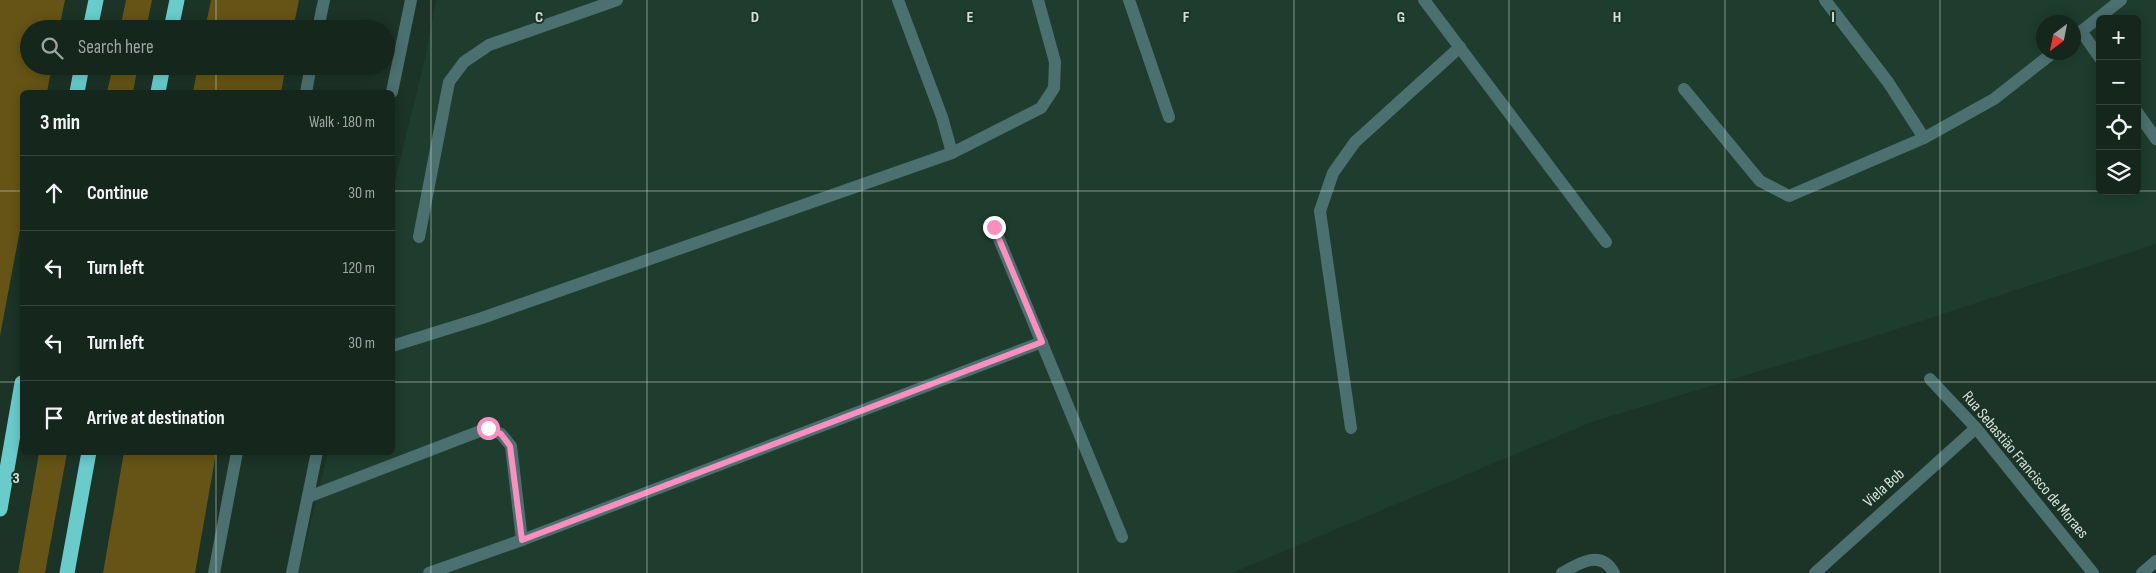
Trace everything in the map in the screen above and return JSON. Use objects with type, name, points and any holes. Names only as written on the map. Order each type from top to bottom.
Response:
[{"type":"highway","points":[[92,20],[96,0]]},
{"type":"highway","points":[[173,20],[177,0]]},
{"type":"highway","points":[[77,90],[80,75]]},
{"type":"highway","points":[[158,90],[162,75]]},
{"type":"highway","points":[[0,509],[20,394]]},
{"type":"highway","points":[[67,573],[88,455]]},
{"type":"street","points":[[320,20],[324,0]]},
{"type":"street","points":[[392,90],[411,0]]},
{"type":"street","points":[[419,237],[448,82],[464,62],[489,45],[617,0]]},
{"type":"street","points":[[898,0],[942,117],[952,153]]},
{"type":"street","points":[[395,345],[482,318],[952,153],[1041,108],[1054,88],[1055,62],[1038,0]]},
{"type":"street","points":[[1129,0],[1169,118]]},
{"type":"street","points":[[1424,0],[1606,242]]},
{"type":"street","points":[[1825,0],[1888,82],[1924,138]]},
{"type":"street","points":[[2081,31],[2121,0]]},
{"type":"street","points":[[2081,38],[2096,54]]},
{"type":"street","points":[[1351,428],[1320,211],[1333,172],[1355,142],[1460,47]]},
{"type":"street","points":[[1684,89],[1760,181],[1789,196],[1924,138],[1994,99],[2044,60]]},
{"type":"street","points":[[306,90],[309,75]]},
{"type":"street","points":[[2141,118],[2156,139]]},
{"type":"street","points":[[994,227],[1122,537]]},
{"type":"street","points":[[429,573],[522,540],[1042,342]]},
{"type":"street","name":"Rua Sebastião Francisco de Moraes","points":[[1930,379],[1976,428],[2093,573]]},
{"type":"street","points":[[308,497],[488,428],[501,434],[510,446],[522,540]]},
{"type":"street","name":"Viela Bob","points":[[1815,573],[1976,428]]},
{"type":"street","points":[[214,573],[236,455]]},
{"type":"street","points":[[292,573],[316,455]]},
{"type":"street","points":[[1562,573],[1582,562],[1597,560],[1610,566],[1614,573]]},
{"type":"street","points":[[2142,573],[2156,561]]},
{"type":"shaded area","points":[[0,0],[65,0],[61,20],[20,20],[20,75],[50,75],[47,90],[20,90],[20,230],[0,336]]},
{"type":"shaded area","points":[[126,0],[152,0],[148,20],[122,20]]},
{"type":"shaded area","points":[[211,0],[299,0],[295,20],[207,20]]},
{"type":"shaded area","points":[[436,0],[2156,0],[2156,244],[1876,336],[1592,422],[1232,573],[298,573],[328,455],[395,455],[395,181],[426,54]]},
{"type":"shaded area","points":[[111,75],[136,75],[133,90],[107,90]]},
{"type":"shaded area","points":[[196,75],[284,75],[281,90],[193,90]]},
{"type":"shaded area","points":[[39,455],[67,455],[45,573],[18,573]]},
{"type":"shaded area","points":[[123,455],[216,455],[195,573],[103,573]]},
{"type":"route","points":[[488,428],[501,434],[510,446],[522,540],[1042,342],[994,227]]}]
